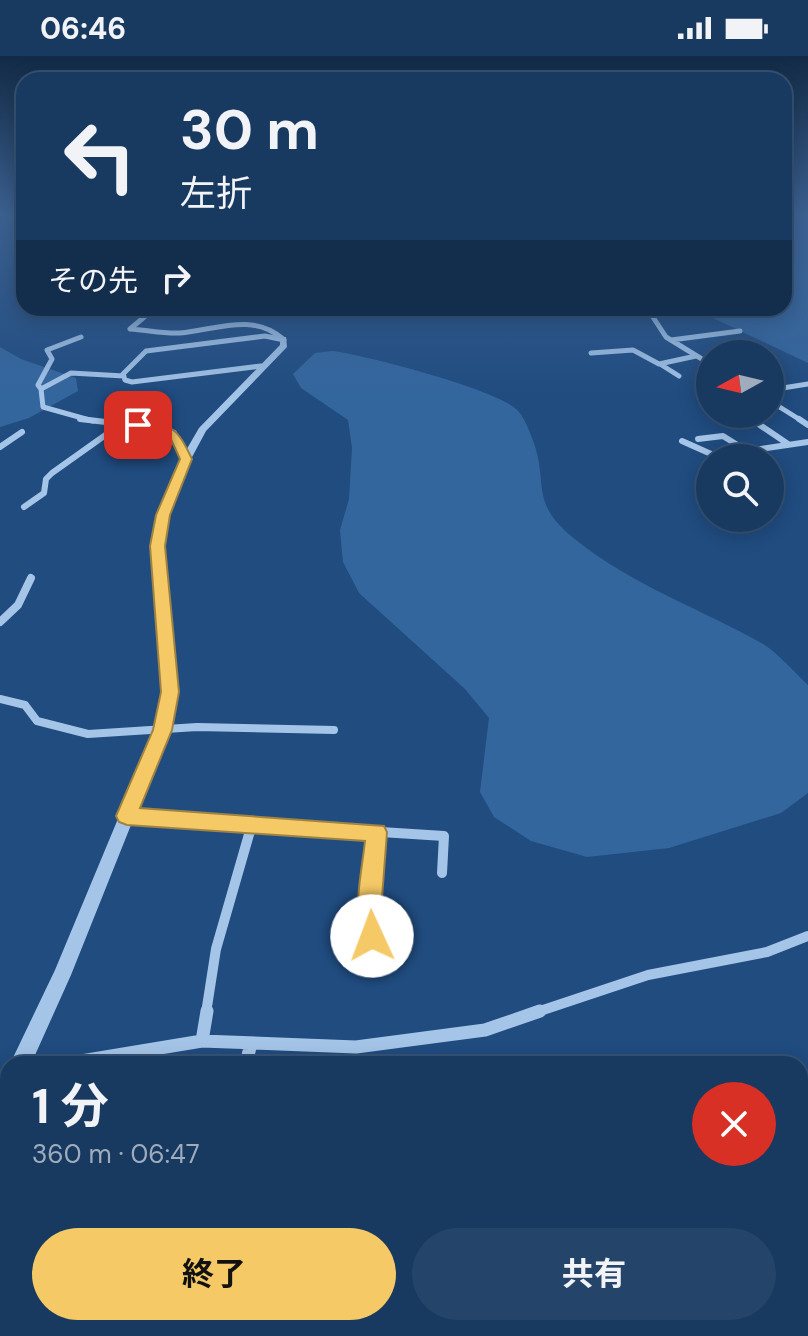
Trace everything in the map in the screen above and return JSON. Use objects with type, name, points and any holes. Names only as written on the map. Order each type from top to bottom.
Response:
[{"type":"street","points":[[24,1056],[62,975],[162,730],[170,692],[157,546],[163,515],[186,459],[202,430],[284,345],[278,331],[261,324],[177,333],[130,329],[145,316]]},
{"type":"street","points":[[653,316],[671,340],[696,356]]},
{"type":"street","points":[[671,340],[740,331]]},
{"type":"street","points":[[124,376],[146,351],[265,336],[284,339]]},
{"type":"street","points":[[81,337],[47,350],[52,359],[38,385],[43,407],[81,422],[166,429],[174,433],[186,459]]},
{"type":"street","points":[[591,353],[633,350],[679,376]]},
{"type":"street","points":[[659,364],[696,356]]},
{"type":"street","points":[[124,376],[132,382],[261,366]]},
{"type":"street","points":[[41,389],[71,373],[124,376]]},
{"type":"street","points":[[784,388],[808,384]]},
{"type":"street","points":[[784,410],[808,425]]},
{"type":"street","points":[[24,507],[44,493],[46,479],[52,473],[121,424]]},
{"type":"street","points":[[764,428],[789,445]]},
{"type":"street","points":[[0,447],[22,432]]},
{"type":"street","points":[[698,439],[723,436],[732,444]]},
{"type":"street","points":[[682,441],[696,448]]},
{"type":"street","points":[[784,446],[808,442]]},
{"type":"street","points":[[0,622],[18,605],[31,578]]},
{"type":"street","points":[[0,699],[25,705],[37,721],[88,734],[197,727],[334,730]]},
{"type":"street","points":[[127,816],[444,836],[442,873]]},
{"type":"street","points":[[202,1041],[216,949],[252,824]]},
{"type":"street","points":[[372,936],[371,898],[376,832]]},
{"type":"street","points":[[111,1056],[202,1041],[356,1047],[485,1030],[648,975],[767,952],[808,936]]},
{"type":"street","points":[[248,1056],[251,1043]]},
{"type":"shaded area","points":[[792,276],[808,276],[808,363],[784,352],[784,340],[759,340],[709,316],[792,316]]},
{"type":"shaded area","points":[[0,347],[21,359],[76,378],[78,391],[29,418],[0,427]]},
{"type":"shaded area","points":[[333,351],[401,366],[460,384],[486,393],[518,411],[537,454],[545,503],[561,527],[620,570],[763,644],[808,685],[808,793],[781,813],[669,848],[587,857],[531,841],[494,817],[480,792],[489,718],[465,689],[359,593],[343,562],[340,530],[349,499],[352,448],[348,420],[301,388],[293,374],[315,353]]},
{"type":"route","points":[[138,425],[155,426],[174,433],[186,459],[163,515],[157,546],[170,692],[162,730],[127,816],[376,832],[371,898],[372,936]]}]
